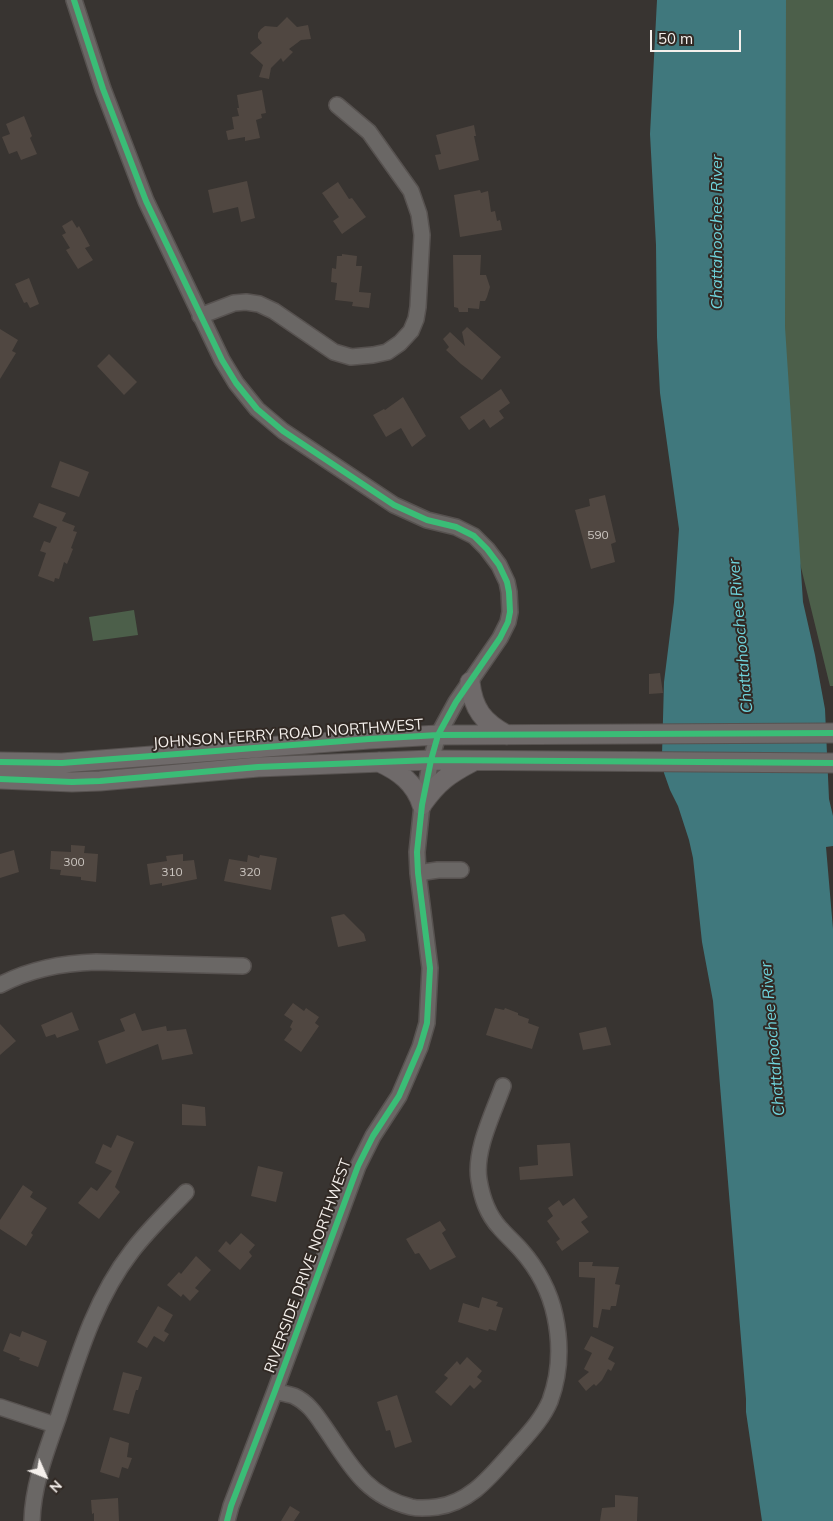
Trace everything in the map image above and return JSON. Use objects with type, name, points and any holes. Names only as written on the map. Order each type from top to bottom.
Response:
[{"type":"main road","points":[[470,682],[471,694],[478,711],[492,726],[507,735]]},
{"type":"main road","name":"JOHNSON FERRY ROAD NORTHWEST","points":[[0,762],[81,762],[438,735],[833,733]]},
{"type":"main road","name":"JOHNSON FERRY ROAD NORTHWEST","points":[[0,779],[72,782],[100,781],[258,767],[431,760],[833,764]]},
{"type":"main road","points":[[377,761],[397,771],[407,780],[417,792],[422,804],[448,775],[476,760]]},
{"type":"street","name":"RIVERSIDE DRIVE NORTHWEST","points":[[76,2],[103,90],[146,201],[200,316],[236,383],[258,409],[283,431],[394,505],[427,520],[456,527],[480,542],[499,565],[507,582],[509,592],[510,612],[508,622],[500,638],[456,702],[438,735],[422,804],[417,852],[418,873],[430,968],[427,1022],[420,1048],[399,1096],[373,1136],[358,1166],[231,1506],[228,1521]]},
{"type":"street","points":[[200,316],[234,303],[258,304],[274,311],[334,352],[351,357],[374,356],[387,352],[400,344],[411,331],[418,307],[422,235],[419,214],[411,191],[369,132],[337,105]]},
{"type":"street","points":[[418,873],[438,870],[461,870]]},
{"type":"street","points":[[0,985],[27,973],[72,963],[243,966]]},
{"type":"street","points":[[275,1392],[294,1396],[311,1408],[357,1474],[371,1489],[391,1501],[414,1507],[443,1506],[456,1502],[472,1493],[485,1482],[536,1425],[549,1403],[557,1376],[559,1346],[555,1315],[547,1290],[534,1267],[520,1248],[498,1227],[489,1213],[482,1198],[478,1178],[481,1146],[503,1086]]},
{"type":"street","points":[[32,1521],[38,1476],[83,1340],[104,1295],[132,1252],[186,1192]]},
{"type":"street","points":[[0,1406],[55,1425]]},
{"type":"green space","points":[[761,0],[833,0],[833,686],[830,686],[784,498]]},
{"type":"green space","points":[[134,610],[138,635],[93,641],[89,617]]},
{"type":"water","name":"Chattahoochee River","points":[[657,0],[786,0],[785,327],[803,602],[825,709],[829,799],[833,816],[833,846],[826,847],[833,929],[833,1521],[762,1521],[746,1412],[713,1001],[702,942],[693,858],[678,806],[664,773],[662,755],[664,682],[674,602],[679,529],[660,393],[657,337],[656,245],[650,134]]},
{"type":"building","points":[[287,17],[297,27],[308,25],[311,39],[301,40],[289,49],[293,52],[283,62],[281,58],[271,68],[269,79],[259,77],[263,65],[250,53],[262,43],[258,38],[258,33],[265,26],[277,27]]},
{"type":"building","points":[[262,90],[266,113],[261,114],[262,118],[256,120],[260,138],[245,141],[245,137],[228,140],[226,131],[234,129],[232,117],[239,116],[237,95]]},
{"type":"building","points":[[24,116],[37,154],[21,160],[17,151],[9,154],[2,137],[10,134],[6,124]]},
{"type":"building","points":[[474,125],[476,136],[474,136],[479,160],[439,170],[435,155],[441,154],[436,135]]},
{"type":"building","points":[[247,181],[255,218],[241,222],[238,207],[213,213],[208,190]]},
{"type":"building","points":[[338,182],[349,199],[352,198],[366,217],[342,234],[333,221],[339,217],[322,193]]},
{"type":"building","points":[[480,190],[481,193],[488,191],[491,212],[495,211],[497,221],[500,220],[502,230],[460,237],[454,195]]},
{"type":"building","points":[[72,220],[77,228],[79,226],[90,246],[85,248],[93,260],[78,269],[66,250],[70,248],[62,235],[66,233],[62,226]]},
{"type":"building","points":[[342,254],[357,256],[356,266],[362,266],[359,292],[371,293],[369,308],[352,306],[353,302],[335,300],[337,283],[331,282],[332,268],[336,269],[337,256],[342,256]]},
{"type":"building","points":[[453,255],[481,255],[480,275],[486,275],[490,287],[485,301],[480,301],[479,309],[468,308],[468,312],[459,312],[458,308],[454,307]]},
{"type":"building","points":[[29,278],[39,304],[30,308],[27,302],[24,303],[15,284]]},
{"type":"building","points":[[467,327],[501,357],[482,380],[446,350],[449,347],[443,339],[450,332],[465,346],[462,332]]},
{"type":"building","points":[[0,329],[18,340],[12,351],[16,353],[0,379]]},
{"type":"building","points":[[109,354],[137,382],[124,395],[97,366]]},
{"type":"building","points":[[501,389],[510,403],[499,411],[504,418],[490,428],[484,419],[469,430],[460,417]]},
{"type":"building","points":[[403,397],[426,436],[412,447],[401,428],[386,437],[373,415],[385,410]]},
{"type":"building","points":[[60,461],[89,472],[79,497],[51,487]]},
{"type":"building","points":[[605,495],[616,542],[611,544],[615,562],[591,569],[575,510],[590,506],[589,499]]},
{"type":"building","points":[[39,503],[66,513],[62,521],[75,526],[73,531],[77,532],[67,564],[64,562],[59,579],[55,578],[54,582],[38,576],[46,553],[40,551],[44,541],[50,543],[57,527],[33,517]]},
{"type":"building","points":[[660,673],[663,693],[649,694],[649,674]]},
{"type":"building","points":[[71,845],[85,846],[84,853],[98,854],[96,882],[81,880],[81,877],[60,875],[61,870],[50,869],[51,851],[71,852]]},
{"type":"building","points":[[14,850],[19,872],[0,878],[0,854]]},
{"type":"building","points":[[183,854],[183,861],[194,860],[197,879],[162,886],[162,883],[150,885],[147,864],[167,861],[166,856]]},
{"type":"building","points":[[248,855],[259,858],[260,855],[277,858],[271,890],[224,881],[229,859],[247,862]]},
{"type":"building","points":[[344,914],[364,934],[366,941],[338,947],[331,917]]},
{"type":"building","points":[[293,1003],[304,1011],[306,1008],[319,1017],[315,1023],[319,1026],[301,1052],[284,1040],[292,1029],[290,1027],[293,1021],[284,1015]]},
{"type":"building","points":[[495,1008],[504,1010],[505,1008],[518,1013],[518,1015],[529,1019],[528,1023],[539,1027],[532,1049],[486,1035]]},
{"type":"building","points":[[72,1012],[79,1030],[57,1038],[55,1034],[46,1037],[41,1025]]},
{"type":"building","points":[[135,1013],[142,1031],[166,1026],[167,1031],[186,1029],[193,1054],[162,1060],[158,1044],[106,1064],[98,1041],[125,1031],[120,1019]]},
{"type":"building","points":[[0,1024],[16,1041],[0,1055]]},
{"type":"building","points":[[606,1027],[611,1045],[583,1050],[579,1033]]},
{"type":"building","points":[[182,1104],[205,1107],[206,1126],[182,1125]]},
{"type":"building","points":[[117,1135],[134,1142],[115,1187],[120,1192],[99,1219],[78,1203],[91,1187],[97,1191],[112,1171],[95,1163],[103,1144],[111,1148]]},
{"type":"building","points":[[570,1143],[573,1176],[520,1180],[519,1167],[538,1165],[537,1145]]},
{"type":"building","points":[[258,1166],[283,1172],[276,1202],[251,1196]]},
{"type":"building","points":[[23,1185],[33,1192],[30,1197],[47,1208],[31,1233],[33,1235],[26,1246],[0,1229],[0,1220]]},
{"type":"building","points":[[574,1198],[588,1217],[581,1222],[589,1232],[562,1251],[556,1242],[560,1239],[547,1221],[553,1216],[548,1208],[559,1200],[563,1206]]},
{"type":"building","points":[[440,1221],[446,1230],[442,1233],[456,1257],[430,1270],[419,1253],[415,1254],[406,1239]]},
{"type":"building","points":[[241,1233],[255,1245],[249,1252],[252,1256],[240,1270],[218,1251],[226,1241],[230,1245]]},
{"type":"building","points":[[196,1256],[211,1270],[195,1288],[199,1291],[190,1301],[183,1294],[181,1297],[167,1285],[179,1272],[181,1274]]},
{"type":"building","points":[[579,1262],[593,1262],[592,1266],[619,1267],[615,1284],[620,1285],[616,1306],[611,1306],[610,1310],[602,1309],[598,1328],[593,1327],[595,1278],[579,1277]]},
{"type":"building","points":[[482,1297],[498,1302],[496,1306],[503,1308],[496,1331],[489,1329],[488,1331],[458,1322],[463,1303],[479,1308]]},
{"type":"building","points":[[158,1306],[173,1315],[164,1331],[169,1334],[164,1342],[154,1336],[147,1348],[137,1342]]},
{"type":"building","points":[[22,1331],[47,1341],[38,1367],[19,1360],[20,1358],[3,1351],[10,1333],[20,1337]]},
{"type":"building","points":[[591,1336],[614,1347],[608,1359],[615,1363],[611,1371],[608,1369],[596,1386],[594,1384],[586,1391],[578,1381],[589,1372],[584,1369],[592,1353],[584,1349]]},
{"type":"building","points":[[467,1357],[482,1371],[477,1377],[482,1381],[474,1389],[470,1385],[451,1406],[435,1392],[448,1378],[444,1375],[457,1361],[460,1365]]},
{"type":"building","points":[[123,1372],[142,1377],[129,1414],[113,1410]]},
{"type":"building","points":[[397,1395],[412,1442],[395,1448],[390,1430],[386,1431],[377,1402]]},
{"type":"building","points":[[110,1437],[129,1443],[127,1457],[132,1458],[128,1469],[122,1467],[119,1478],[100,1472]]},
{"type":"building","points":[[615,1495],[638,1497],[637,1521],[600,1521],[602,1508],[615,1507]]},
{"type":"building","points":[[118,1498],[119,1521],[94,1521],[91,1500]]},
{"type":"building","points":[[290,1506],[300,1512],[294,1521],[281,1521]]},
{"type":"cycle path","points":[[74,0],[103,89],[146,201],[222,360],[236,383],[257,409],[283,431],[394,505],[427,520],[456,527],[474,536],[499,565],[507,582],[509,592],[510,612],[508,622],[500,638],[456,702],[438,735],[422,805],[417,852],[418,873],[430,968],[427,1023],[420,1047],[399,1096],[373,1136],[358,1166],[227,1521]]},
{"type":"cycle path","points":[[0,762],[62,763],[438,735],[833,733]]},
{"type":"cycle path","points":[[0,779],[72,782],[100,781],[258,767],[431,760],[833,763]]}]
